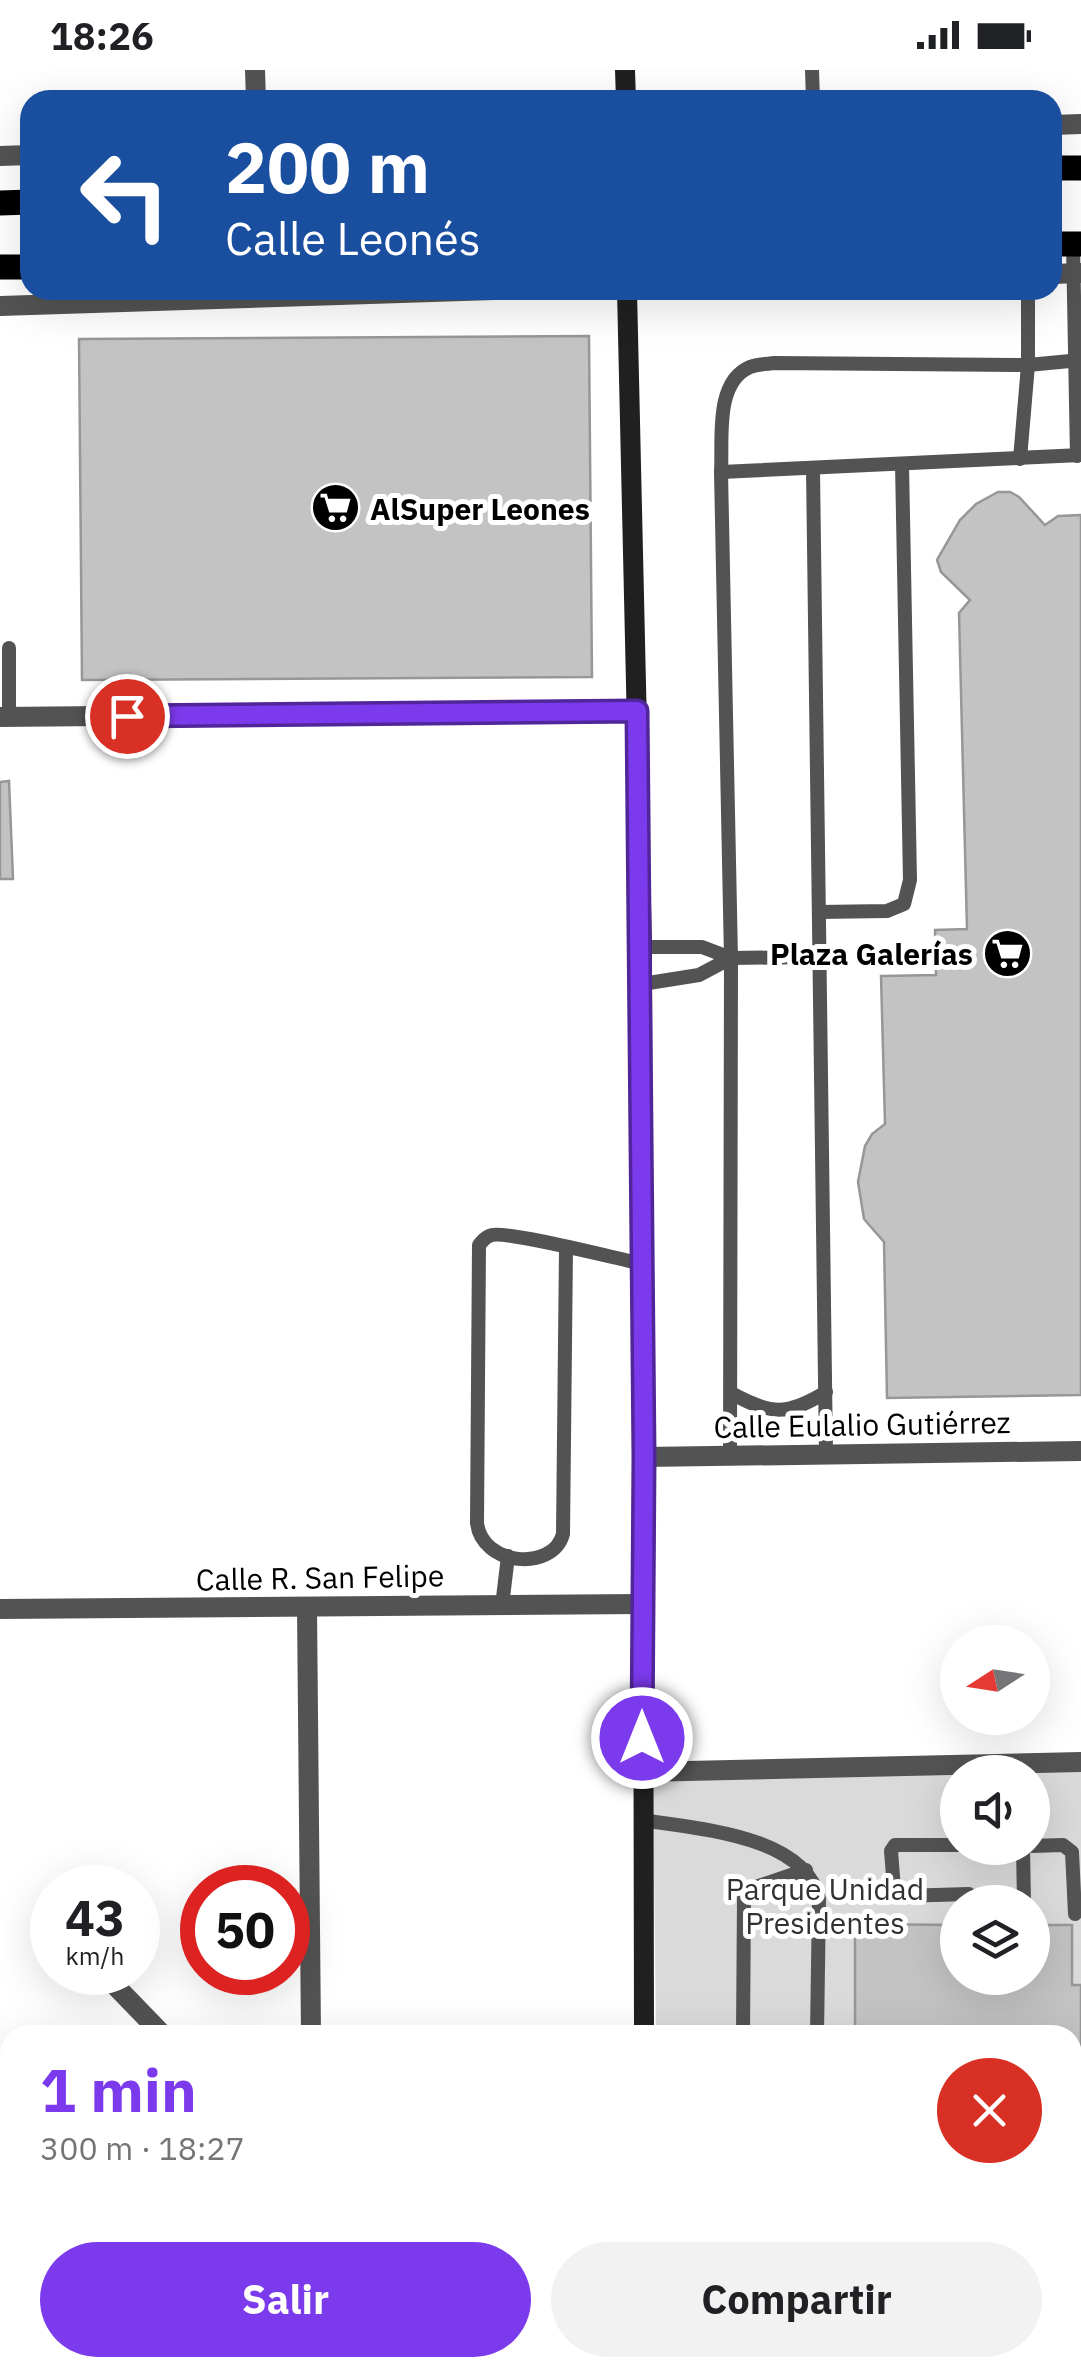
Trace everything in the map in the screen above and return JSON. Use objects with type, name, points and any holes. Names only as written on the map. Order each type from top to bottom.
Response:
[{"type":"main road","points":[[627,300],[642,947],[644,2025]]},
{"type":"street","points":[[0,306],[185,300]]},
{"type":"street","points":[[5,717],[637,711]]},
{"type":"street","name":"Calle Eulalio Gutiérrez","points":[[644,1457],[1081,1451]]},
{"type":"street","name":"Calle R. San Felipe","points":[[0,1609],[642,1604]]},
{"type":"street","points":[[307,1608],[311,2025]]},
{"type":"street","points":[[1050,1765],[1081,1762]]},
{"type":"street","points":[[642,1772],[940,1769]]},
{"type":"street","points":[[124,1995],[153,2025]]},
{"type":"lane","points":[[722,472],[1079,455],[1078,273],[1069,244]]},
{"type":"lane","points":[[1020,459],[1028,365],[1028,300]]},
{"type":"lane","points":[[730,1456],[730,958],[722,472],[726,392],[735,378],[750,367],[775,363],[1028,365],[1078,360]]},
{"type":"lane","points":[[819,912],[887,911],[904,904],[910,880],[902,464]]},
{"type":"lane","points":[[813,468],[826,1455]]},
{"type":"lane","points":[[5,717],[9,648]]},
{"type":"lane","points":[[642,947],[702,947],[730,958],[817,957]]},
{"type":"lane","points":[[642,984],[699,976],[730,958]]},
{"type":"lane","points":[[566,1248],[563,1534],[556,1548],[542,1557],[508,1556],[482,1543],[478,1522],[478,1250],[486,1238],[498,1234],[566,1248],[643,1264]]},
{"type":"lane","points":[[732,1393],[761,1409],[801,1408],[826,1392]]},
{"type":"lane","points":[[502,1606],[508,1556]]},
{"type":"lane","points":[[643,1820],[770,1846],[806,1870],[819,1900],[817,2025]]},
{"type":"lane","points":[[940,1845],[895,1845],[891,1852],[894,1889],[902,1896],[940,1895]]},
{"type":"lane","points":[[1050,1845],[1063,1845],[1072,1852],[1075,1914]]},
{"type":"lane","points":[[743,2025],[746,1890],[806,1870]]},
{"type":"green space","name":"Parque Unidad Presidentes","points":[[1081,1768],[1081,2025],[656,2025],[653,1779],[940,1772],[940,1865],[1050,1865],[1050,1769]]},
{"type":"building","name":"AlSuper Leones","points":[[589,336],[592,677],[82,680],[79,339]]},
{"type":"building","name":"Plaza Galerías","points":[[998,492],[1019,497],[1045,525],[1058,516],[1081,515],[1081,1395],[887,1398],[884,1242],[864,1219],[858,1182],[865,1146],[885,1124],[881,976],[936,975],[935,930],[967,929],[959,613],[970,600],[941,572],[937,560],[960,520],[976,504]]},
{"type":"building","points":[[9,781],[13,879],[0,879],[0,782]]},
{"type":"building","points":[[855,1924],[940,1925],[940,1995],[1050,1995],[1050,1925],[1072,1925],[1072,1985],[1081,1985],[1081,2025],[855,2025]]},
{"type":"place","name":"AlSuper Leones","points":[[335,508]]},
{"type":"place","name":"Plaza Galerías","points":[[1008,953]]},
{"type":"route","points":[[127,716],[637,711],[642,947],[642,1738]]}]
